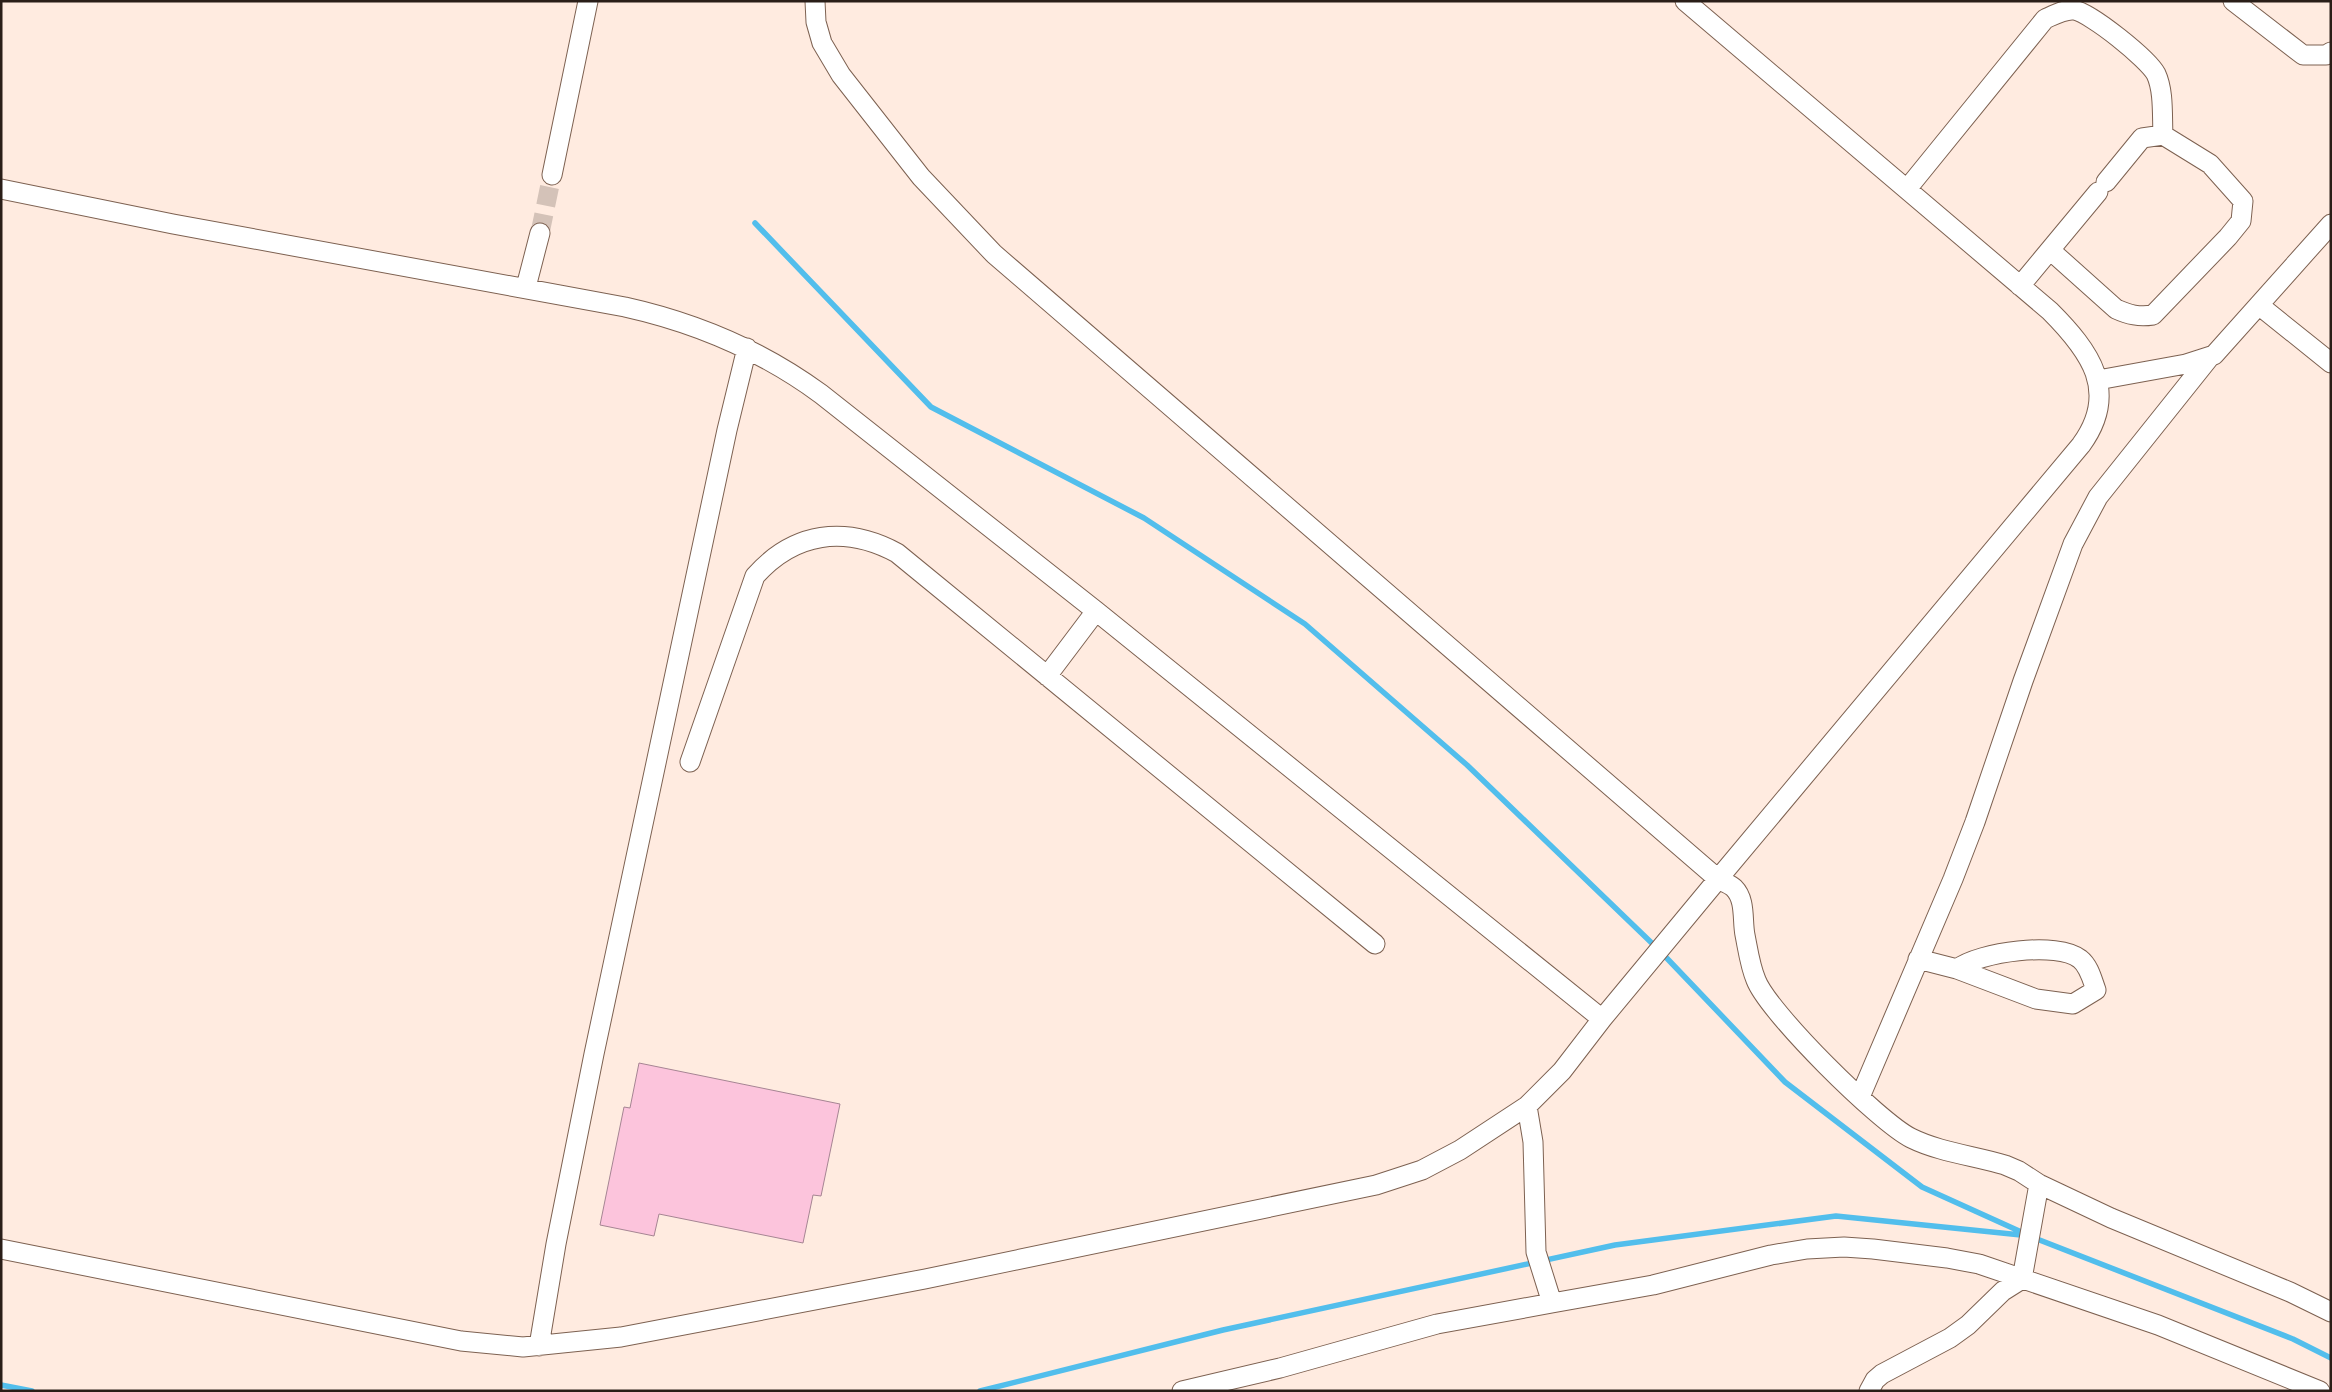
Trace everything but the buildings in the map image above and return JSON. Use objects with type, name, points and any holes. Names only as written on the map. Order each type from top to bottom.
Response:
[{"type":"street","points":[[552,175],[588,1]]},
{"type":"street","points":[[815,1],[816,22],[822,43],[841,76],[921,177],[994,254],[1718,879],[1734,888],[1740,896],[1752,970],[1763,994],[1792,1028],[1889,1125],[1913,1139],[2018,1170],[2039,1184],[2111,1218],[2290,1292],[2331,1312]]},
{"type":"street","points":[[1,1249],[462,1341],[493,1346],[539,1346],[621,1337],[925,1279],[1368,1187],[1422,1170],[1445,1158],[1527,1106],[1562,1072],[1602,1019],[2081,445],[2096,416],[2100,392],[2098,380],[2090,359],[2075,336],[2020,286],[1685,1]]},
{"type":"street","points":[[2233,1],[2303,55],[2326,55],[2331,52]]},
{"type":"street","points":[[1906,189],[2045,19],[2071,10],[2082,12],[2106,28],[2155,72],[2160,88],[2162,135]]},
{"type":"street","points":[[2020,286],[2142,138],[2162,135],[2210,164],[2243,201],[2241,221],[2153,315],[2140,317],[2126,314],[2116,309],[2050,250]]},
{"type":"street","points":[[1,189],[173,224],[526,287],[664,316],[710,331],[775,362],[821,394],[1096,610],[1602,1019]]},
{"type":"street","points":[[1860,1097],[1975,822],[2023,681],[2074,544],[2098,497],[2209,358],[2223,347],[2331,224]]},
{"type":"street","points":[[526,287],[540,233]]},
{"type":"street","points":[[2260,306],[2331,363]]},
{"type":"street","points":[[539,1346],[556,1244],[596,1044],[725,439],[747,348]]},
{"type":"street","points":[[2098,380],[2209,358]]},
{"type":"street","points":[[690,762],[755,576],[776,556],[802,542],[833,536],[866,539],[896,553],[1375,944]]},
{"type":"street","points":[[1048,676],[1096,610]]},
{"type":"street","points":[[1918,959],[1957,969],[2036,999],[2073,1004],[2096,990],[2089,971],[2080,958],[2055,950],[1988,957],[1966,962],[1957,969]]},
{"type":"street","points":[[1527,1106],[1532,1142],[1536,1252],[1552,1303]]},
{"type":"street","points":[[1869,1391],[1875,1380],[1882,1374],[1950,1338],[1968,1325],[2003,1291],[2022,1279],[2039,1184]]},
{"type":"street","points":[[1182,1391],[1280,1368],[1436,1324],[1653,1285],[1771,1254],[1807,1249],[1844,1247],[1968,1261],[2158,1325],[2320,1391]]},
{"type":"waterway","points":[[755,223],[931,407],[1144,518],[1305,624],[1467,765],[1659,950],[1785,1082],[1922,1187],[2028,1235]]},
{"type":"waterway","points":[[980,1391],[1223,1330],[1615,1245],[1836,1216],[2021,1235]]},
{"type":"waterway","points":[[2032,1237],[2293,1339],[2331,1358]]},
{"type":"waterway","points":[[1,1385],[32,1391]]},
{"type":"tunnel","points":[[540,233],[552,175]]}]
